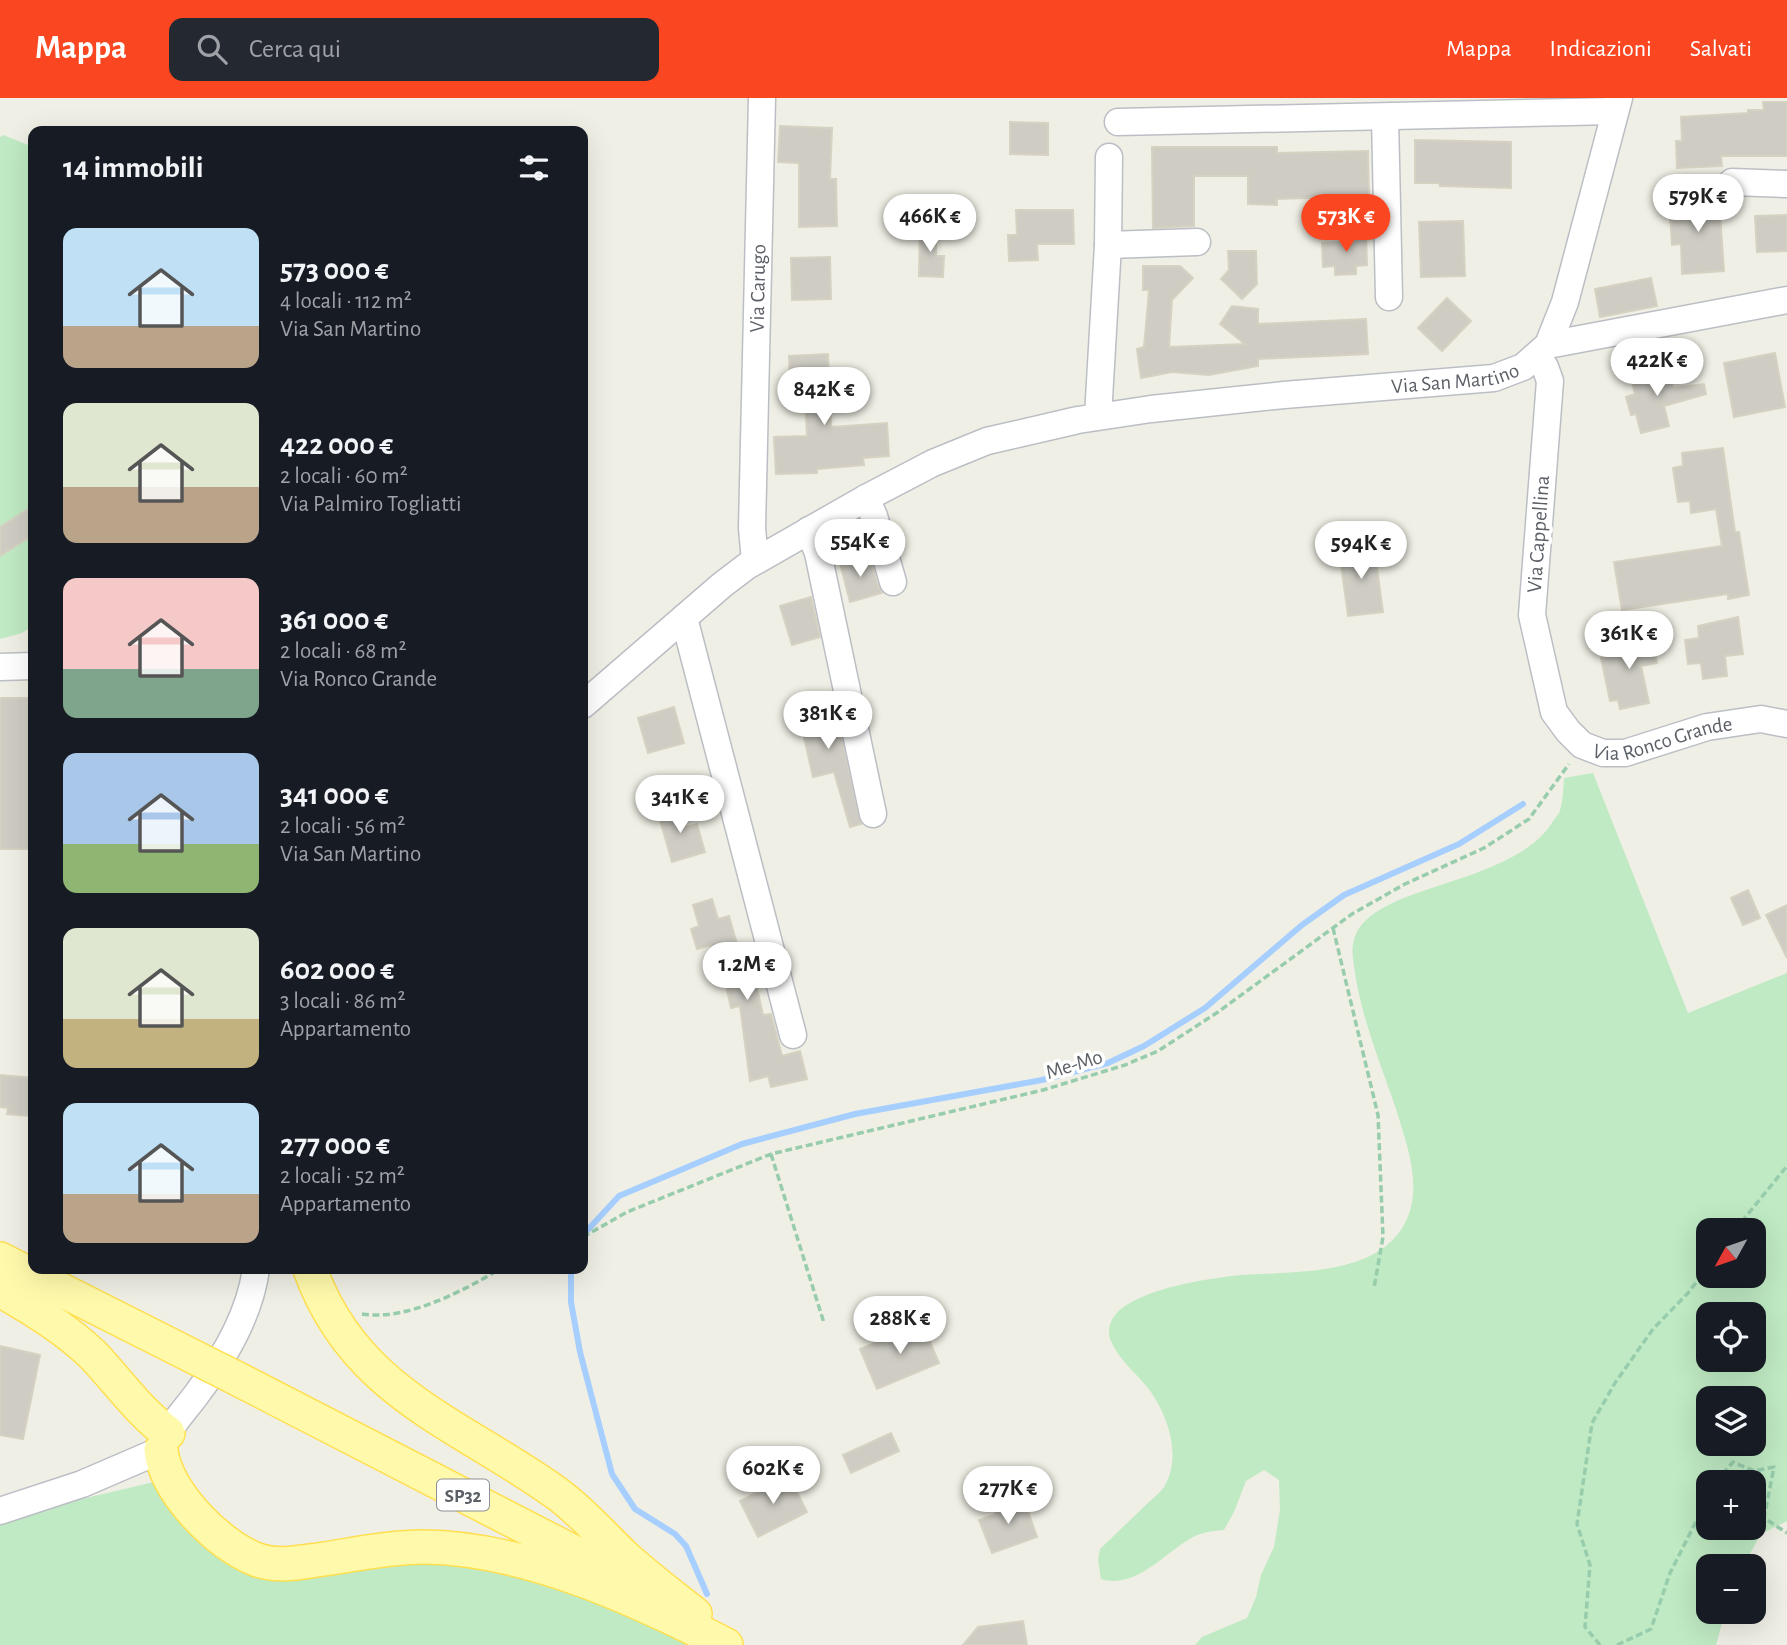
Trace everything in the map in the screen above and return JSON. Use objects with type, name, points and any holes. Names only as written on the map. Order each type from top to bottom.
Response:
[{"type":"main road","name":"SP32","points":[[0,1259],[28,1266]]},
{"type":"main road","points":[[312,1274],[332,1318],[363,1358],[388,1384],[418,1406],[563,1497],[627,1559],[695,1614]]},
{"type":"main road","name":"SP32","points":[[68,1277],[198,1359],[755,1645]]},
{"type":"main road","points":[[0,1290],[45,1317],[80,1344],[109,1373],[164,1441],[162,1461],[168,1476],[192,1511],[226,1541],[256,1560],[294,1563],[411,1547],[472,1551],[544,1569],[606,1589],[671,1617],[726,1645]]},
{"type":"street","name":"Via Carugo","points":[[755,561],[752,528],[762,98]]},
{"type":"street","points":[[1118,122],[1215,109],[1385,117],[1617,105],[1565,302],[1542,351]]},
{"type":"street","points":[[1385,117],[1389,297]]},
{"type":"street","points":[[1098,416],[1108,245],[1110,156]]},
{"type":"street","points":[[1732,183],[1787,184]]},
{"type":"street","points":[[1108,245],[1197,242]]},
{"type":"street","name":"Via San Martino","points":[[588,701],[730,578],[755,561],[866,498],[986,441],[1098,416],[1284,395],[1494,378],[1523,367],[1542,351],[1787,300]]},
{"type":"street","name":"Via Cappellina","points":[[1542,351],[1550,381],[1532,615],[1554,712]]},
{"type":"street","points":[[866,498],[874,516],[893,582]]},
{"type":"street","points":[[809,530],[818,553],[873,814]]},
{"type":"street","points":[[684,618],[793,1035]]},
{"type":"street","points":[[0,667],[28,666]]},
{"type":"street","name":"Via Ronco Grande","points":[[1554,712],[1582,745],[1604,753],[1625,754],[1707,727],[1761,719],[1787,724]]},
{"type":"street","points":[[0,1511],[82,1484],[164,1441],[227,1347],[250,1298],[256,1274]]},
{"type":"path","name":"Me-Mo","points":[[588,1234],[627,1212],[771,1154],[1043,1090],[1125,1065],[1158,1051],[1219,1012],[1352,914],[1405,884],[1484,848],[1529,819],[1582,745]]},
{"type":"path","points":[[1333,928],[1378,1115],[1383,1237],[1374,1289]]},
{"type":"path","points":[[771,1154],[824,1323]]},
{"type":"path","points":[[1745,1218],[1787,1166]]},
{"type":"path","points":[[361,1314],[394,1315],[426,1304],[489,1274]]},
{"type":"path","points":[[1600,1645],[1585,1627],[1590,1565],[1577,1524],[1592,1423],[1615,1383],[1653,1329],[1696,1282]]},
{"type":"path","points":[[1726,1470],[1733,1462],[1752,1470]]},
{"type":"path","points":[[1759,1470],[1774,1467],[1766,1508]]},
{"type":"path","points":[[1766,1519],[1787,1533]]},
{"type":"path","points":[[1617,1645],[1651,1629],[1670,1573],[1696,1522]]},
{"type":"green space","points":[[3,135],[28,145],[28,629],[0,639],[0,137]]},
{"type":"green space","points":[[1593,773],[1688,1013],[1787,973],[1787,1521],[1766,1532],[1766,1470],[1696,1470],[1696,1540],[1758,1540],[1750,1554],[1696,1554],[1696,1624],[1722,1624],[1716,1645],[1195,1645],[1202,1637],[1247,1618],[1261,1575],[1274,1547],[1280,1510],[1279,1480],[1264,1470],[1246,1481],[1224,1530],[1193,1537],[1150,1568],[1126,1579],[1101,1579],[1098,1560],[1100,1549],[1162,1489],[1170,1475],[1172,1462],[1170,1435],[1161,1410],[1148,1388],[1114,1348],[1109,1336],[1111,1321],[1121,1309],[1136,1300],[1177,1286],[1232,1276],[1309,1271],[1361,1260],[1383,1248],[1400,1231],[1411,1207],[1413,1195],[1410,1157],[1362,1007],[1353,958],[1354,939],[1370,917],[1391,904],[1507,860],[1533,844],[1559,814],[1564,778]]},
{"type":"green space","points":[[154,1482],[220,1551],[397,1554],[478,1564],[608,1606],[696,1645],[0,1645],[0,1516]]},
{"type":"building","points":[[1763,102],[1787,102],[1787,156],[1721,156],[1722,166],[1677,168],[1676,141],[1682,141],[1681,117],[1748,113],[1748,110],[1764,110]]},
{"type":"building","points":[[1010,122],[1048,123],[1048,155],[1010,154]]},
{"type":"building","points":[[780,126],[832,128],[830,179],[836,179],[837,226],[799,227],[799,163],[778,162]]},
{"type":"building","points":[[1415,140],[1511,142],[1511,188],[1415,183]]},
{"type":"building","points":[[1152,147],[1277,147],[1277,153],[1368,151],[1369,196],[1277,199],[1277,205],[1248,204],[1248,176],[1194,176],[1194,226],[1153,228]]},
{"type":"building","points":[[1719,198],[1724,271],[1682,274],[1681,244],[1672,245],[1669,201]]},
{"type":"building","points":[[1016,210],[1073,210],[1074,244],[1037,244],[1038,260],[1009,261],[1008,235],[1017,235]]},
{"type":"building","points":[[1787,215],[1787,251],[1757,252],[1755,216]]},
{"type":"building","points":[[1463,221],[1465,276],[1421,277],[1419,222]]},
{"type":"building","points":[[920,226],[936,226],[936,256],[944,256],[943,277],[919,276]]},
{"type":"building","points":[[1366,233],[1367,265],[1356,266],[1356,274],[1335,275],[1335,266],[1323,267],[1322,243],[1340,242],[1339,235]]},
{"type":"building","points":[[1228,251],[1256,251],[1257,284],[1242,299],[1221,279],[1229,270]]},
{"type":"building","points":[[830,257],[831,299],[792,300],[791,258]]},
{"type":"building","points":[[1143,266],[1180,266],[1193,278],[1172,300],[1169,347],[1245,344],[1220,324],[1232,306],[1258,309],[1258,324],[1366,319],[1368,354],[1258,359],[1258,366],[1209,375],[1172,372],[1141,378],[1137,349],[1144,347],[1149,290],[1143,290]]},
{"type":"building","points":[[1651,278],[1657,306],[1600,317],[1595,289]]},
{"type":"building","points":[[1447,298],[1471,321],[1442,351],[1418,328]]},
{"type":"building","points":[[1775,353],[1785,407],[1734,417],[1724,363]]},
{"type":"building","points":[[828,354],[831,427],[887,423],[889,456],[863,458],[864,465],[817,469],[817,473],[776,474],[774,437],[807,436],[805,398],[795,399],[795,381],[790,381],[789,356]]},
{"type":"building","points":[[1669,368],[1673,388],[1704,384],[1706,394],[1664,406],[1669,426],[1641,433],[1636,414],[1631,415],[1626,397],[1635,394],[1631,378]]},
{"type":"building","points":[[1723,448],[1735,532],[1739,532],[1749,595],[1728,599],[1728,594],[1622,610],[1614,562],[1722,546],[1716,509],[1691,513],[1690,501],[1678,502],[1673,468],[1683,466],[1682,453]]},
{"type":"building","points":[[28,509],[28,538],[0,556],[0,527]]},
{"type":"building","points":[[1374,546],[1383,612],[1348,616],[1339,550]]},
{"type":"building","points":[[869,555],[882,593],[850,602],[840,563]]},
{"type":"building","points":[[811,597],[820,637],[792,645],[780,606]]},
{"type":"building","points":[[1738,617],[1743,654],[1725,656],[1727,676],[1703,679],[1701,663],[1688,664],[1685,640],[1699,638],[1698,626]]},
{"type":"building","points":[[1651,636],[1657,663],[1641,666],[1649,703],[1620,709],[1618,700],[1610,701],[1601,658],[1613,656],[1610,645]]},
{"type":"building","points":[[0,698],[28,698],[28,849],[0,849]]},
{"type":"building","points":[[833,699],[861,824],[850,827],[834,772],[813,777],[797,707]]},
{"type":"building","points":[[674,707],[684,743],[648,753],[638,718]]},
{"type":"building","points":[[680,806],[686,827],[697,824],[705,852],[672,862],[658,813]]},
{"type":"building","points":[[1748,890],[1760,918],[1743,925],[1731,898]]},
{"type":"building","points":[[712,899],[718,919],[729,916],[745,972],[753,970],[763,1015],[771,1014],[782,1056],[800,1051],[807,1079],[771,1087],[768,1076],[750,1081],[740,1006],[731,1008],[718,951],[713,953],[711,945],[697,949],[691,929],[699,926],[693,905]]},
{"type":"building","points":[[1787,905],[1787,958],[1766,915]]},
{"type":"building","points":[[0,1075],[28,1078],[28,1116],[7,1114],[8,1108],[0,1107]]},
{"type":"building","points":[[922,1323],[939,1363],[877,1389],[860,1349]]},
{"type":"building","points":[[0,1346],[40,1355],[23,1439],[0,1435]]},
{"type":"building","points":[[891,1433],[899,1451],[851,1473],[843,1455]]},
{"type":"building","points":[[789,1476],[807,1512],[758,1537],[740,1501]]},
{"type":"building","points":[[1023,1497],[1037,1537],[992,1553],[979,1520],[996,1514],[994,1507]]},
{"type":"building","points":[[1023,1621],[1027,1645],[963,1645],[978,1627]]},
{"type":"waterway","points":[[588,1230],[619,1196],[742,1144],[855,1114],[1042,1080],[1108,1063],[1144,1046],[1205,1008],[1302,925],[1344,895],[1459,844],[1523,804]]},
{"type":"waterway","points":[[571,1274],[571,1302],[580,1352],[612,1474],[635,1509],[675,1534],[686,1546],[707,1594]]}]
